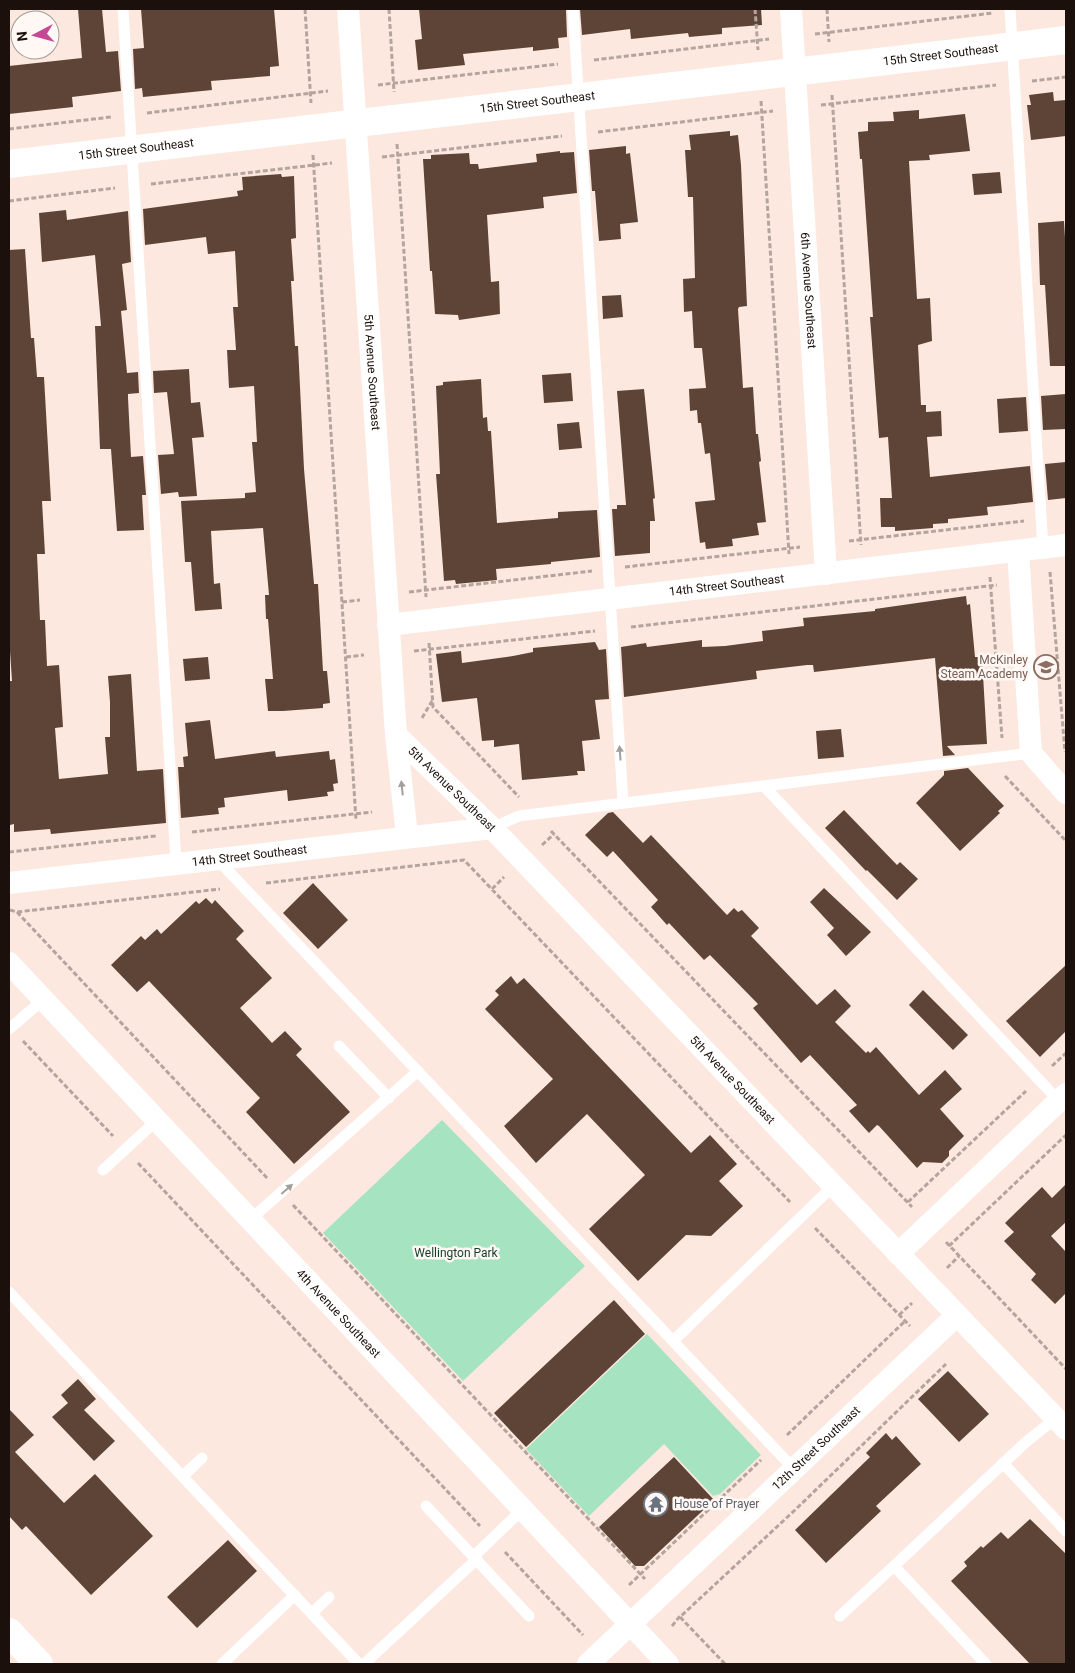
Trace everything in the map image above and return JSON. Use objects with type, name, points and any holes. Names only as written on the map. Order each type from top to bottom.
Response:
[{"type":"street","name":"5th Avenue Southeast","points":[[348,9],[388,625],[396,734],[407,836]]},
{"type":"street","name":"6th Avenue Southeast","points":[[791,9],[826,574]]},
{"type":"street","name":"15th Street Southeast","points":[[9,164],[1066,40]]},
{"type":"street","name":"14th Street Southeast","points":[[388,625],[1018,551],[1046,557],[1066,546]]},
{"type":"street","points":[[1018,551],[1032,753],[1066,793]]},
{"type":"street","name":"5th Avenue Southeast","points":[[396,734],[492,828],[957,1315],[1063,1419]]},
{"type":"street","name":"14th Street Southeast","points":[[9,883],[176,862],[492,828]]},
{"type":"street","name":"4th Avenue Southeast","points":[[9,963],[668,1664]]},
{"type":"street","points":[[898,1254],[1062,1098]]},
{"type":"street","name":"12th Street Southeast","points":[[588,1664],[957,1315]]},
{"type":"street","points":[[9,1632],[39,1664]]},
{"type":"lane","points":[[123,9],[176,862]]},
{"type":"lane","points":[[572,9],[623,802]]},
{"type":"lane","points":[[1010,10],[1041,519],[1046,557]]},
{"type":"lane","points":[[492,828],[519,816],[1032,753]]},
{"type":"lane","points":[[764,786],[1038,1079],[1062,1098]]},
{"type":"lane","points":[[216,858],[794,1469]]},
{"type":"lane","points":[[10,1029],[43,1000]]},
{"type":"lane","points":[[339,1046],[389,1098]]},
{"type":"lane","points":[[250,1220],[418,1072]]},
{"type":"lane","points":[[103,1170],[156,1121]]},
{"type":"lane","points":[[673,1341],[833,1186]]},
{"type":"lane","points":[[9,1292],[359,1664]]},
{"type":"lane","points":[[840,1616],[1003,1463],[1063,1419]]},
{"type":"lane","points":[[183,1476],[202,1458]]},
{"type":"lane","points":[[1003,1463],[1066,1532]]},
{"type":"lane","points":[[426,1506],[529,1616]]},
{"type":"lane","points":[[364,1664],[475,1558],[492,1538],[522,1510]]},
{"type":"lane","points":[[894,1566],[986,1664]]},
{"type":"lane","points":[[222,1664],[295,1595]]},
{"type":"lane","points":[[312,1613],[329,1597]]},
{"type":"path","points":[[305,9],[312,110]]},
{"type":"path","points":[[389,9],[395,100]]},
{"type":"path","points":[[754,9],[759,57]]},
{"type":"path","points":[[827,9],[829,50]]},
{"type":"path","points":[[811,34],[1010,10]]},
{"type":"path","points":[[814,106],[1066,77]]},
{"type":"path","points":[[832,87],[861,552]]},
{"type":"path","points":[[9,129],[328,91]]},
{"type":"path","points":[[760,96],[790,559]]},
{"type":"path","points":[[397,139],[426,603]]},
{"type":"path","points":[[313,147],[356,824]]},
{"type":"path","points":[[9,200],[332,162]]},
{"type":"path","points":[[843,542],[1041,519]]},
{"type":"path","points":[[1046,557],[1063,750],[1066,754]]},
{"type":"path","points":[[414,651],[1002,584]]},
{"type":"path","points":[[342,602],[360,600]]},
{"type":"path","points":[[422,718],[431,706],[432,699],[428,640]]},
{"type":"path","points":[[346,657],[364,656]]},
{"type":"path","points":[[431,706],[916,1210]]},
{"type":"path","points":[[542,845],[554,834]]},
{"type":"path","points":[[464,860],[905,1321]]},
{"type":"path","points":[[492,889],[504,877]]},
{"type":"path","points":[[10,910],[17,912],[647,1581]]},
{"type":"path","points":[[10,1029],[583,1635]]},
{"type":"path","points":[[908,1202],[1066,1053]]},
{"type":"path","points":[[950,1246],[1066,1135]]},
{"type":"path","points":[[942,1238],[1066,1369]]},
{"type":"path","points":[[947,1268],[959,1256]]},
{"type":"path","points":[[899,1315],[912,1303]]},
{"type":"path","points":[[672,1626],[680,1616],[795,1510],[946,1364]]},
{"type":"path","points":[[673,1611],[725,1664]]},
{"type":"green space","name":"Wellington Park","points":[[442,1120],[585,1266],[463,1381],[323,1233]]},
{"type":"green space","points":[[647,1334],[761,1455],[720,1494],[713,1496],[664,1444],[589,1516],[526,1449]]},
{"type":"building","points":[[78,9],[102,9],[106,52],[118,51],[121,91],[72,97],[73,107],[9,114],[9,66],[82,58]]},
{"type":"building","points":[[141,9],[274,9],[279,66],[270,67],[270,76],[211,81],[212,90],[143,97],[142,88],[135,89],[133,49],[144,48]]},
{"type":"building","points":[[419,9],[566,9],[567,37],[558,38],[559,48],[533,51],[533,47],[463,54],[465,65],[418,70],[415,40],[422,39]]},
{"type":"building","points":[[580,9],[761,9],[762,25],[722,28],[722,34],[689,37],[688,33],[631,39],[630,29],[582,35]]},
{"type":"building","points":[[1053,92],[1054,101],[1066,100],[1066,136],[1031,140],[1027,105],[1031,105],[1029,95]]},
{"type":"building","points":[[919,110],[919,119],[965,114],[970,151],[929,155],[930,160],[909,161],[917,299],[930,298],[932,341],[918,345],[921,405],[926,405],[926,412],[941,411],[942,436],[927,437],[930,477],[1030,466],[1033,502],[987,507],[988,515],[948,519],[948,523],[933,524],[933,528],[895,531],[895,527],[881,527],[880,498],[892,498],[888,437],[879,438],[870,317],[873,317],[862,159],[860,159],[858,132],[868,131],[868,122],[894,121],[893,112]]},
{"type":"building","points":[[730,131],[730,136],[738,135],[741,165],[747,306],[739,307],[738,309],[743,388],[753,387],[756,434],[758,434],[761,461],[759,462],[766,522],[757,523],[759,535],[732,539],[733,546],[706,549],[705,542],[700,543],[695,502],[715,500],[710,453],[705,454],[701,423],[698,423],[697,410],[690,411],[689,389],[706,388],[702,348],[694,348],[692,311],[684,312],[683,279],[695,278],[693,197],[688,197],[685,150],[691,150],[689,135]]},
{"type":"building","points":[[626,146],[626,154],[630,153],[638,222],[620,224],[621,239],[599,241],[589,150]]},
{"type":"building","points":[[560,151],[560,153],[574,152],[577,193],[543,197],[544,208],[487,215],[491,282],[499,281],[500,314],[459,320],[458,315],[435,314],[432,271],[430,271],[423,159],[431,159],[431,155],[469,153],[470,164],[478,164],[479,169],[537,162],[536,154]]},
{"type":"building","points":[[1000,172],[1002,193],[974,195],[972,174]]},
{"type":"building","points":[[281,174],[282,177],[294,176],[296,238],[291,239],[294,281],[291,281],[295,346],[298,346],[304,469],[314,584],[318,584],[323,671],[327,671],[330,703],[323,704],[323,708],[268,711],[265,679],[273,679],[268,619],[266,619],[265,595],[269,595],[263,528],[211,531],[214,584],[220,583],[222,609],[195,611],[191,562],[185,562],[181,501],[245,498],[245,493],[256,492],[252,442],[257,442],[254,386],[229,388],[227,350],[236,350],[233,307],[238,307],[235,251],[208,254],[206,237],[145,245],[143,209],[238,196],[237,191],[243,190],[242,177]]},
{"type":"building","points":[[66,210],[67,220],[128,211],[131,262],[122,264],[127,310],[121,311],[127,373],[138,372],[139,393],[128,394],[128,398],[131,457],[143,456],[146,495],[142,495],[144,530],[117,531],[111,449],[100,449],[95,326],[101,326],[95,255],[42,262],[39,213]]},
{"type":"building","points":[[1064,221],[1066,254],[1066,366],[1050,366],[1045,285],[1040,285],[1038,223]]},
{"type":"building","points":[[25,249],[31,338],[34,338],[37,377],[44,377],[51,501],[42,501],[45,554],[37,554],[40,620],[45,620],[47,666],[59,665],[63,727],[55,728],[59,779],[108,774],[105,737],[110,737],[108,676],[131,674],[137,771],[163,769],[166,823],[51,834],[50,829],[14,832],[14,824],[10,825],[9,681],[12,681],[9,636],[9,250]]},
{"type":"building","points":[[621,295],[623,317],[603,319],[602,296]]},
{"type":"building","points":[[189,369],[191,403],[200,402],[204,437],[192,438],[197,496],[179,497],[178,492],[161,494],[158,455],[174,454],[167,392],[154,393],[153,371]]},
{"type":"building","points":[[571,373],[573,401],[544,403],[542,375]]},
{"type":"building","points":[[481,379],[483,418],[487,417],[488,431],[491,431],[497,523],[558,518],[558,512],[597,510],[600,557],[496,569],[497,580],[456,584],[455,580],[444,581],[436,474],[440,474],[436,386],[443,385],[443,382]]},
{"type":"building","points":[[644,389],[655,498],[653,499],[655,521],[650,521],[650,553],[615,556],[612,509],[617,509],[617,505],[626,505],[617,391]]},
{"type":"building","points":[[1066,394],[1066,429],[1043,430],[1041,396]]},
{"type":"building","points":[[1026,397],[1028,431],[999,433],[997,399]]},
{"type":"building","points":[[579,422],[582,448],[559,450],[557,424]]},
{"type":"building","points":[[1066,462],[1066,498],[1048,500],[1045,464]]},
{"type":"building","points":[[966,596],[967,605],[970,604],[975,657],[982,657],[987,744],[947,746],[955,755],[943,756],[935,658],[814,672],[813,665],[756,671],[757,679],[624,697],[621,647],[646,643],[647,647],[702,640],[702,647],[763,641],[762,631],[804,626],[803,618],[875,611],[875,609]]},
{"type":"building","points":[[595,642],[599,650],[606,649],[609,699],[595,700],[600,739],[582,741],[585,771],[577,771],[578,775],[522,780],[519,744],[494,747],[494,740],[482,741],[477,698],[442,702],[436,654],[461,651],[462,663],[533,652],[533,648]]},
{"type":"building","points":[[208,657],[210,679],[185,681],[183,659]]},
{"type":"building","points":[[210,720],[215,759],[275,751],[276,757],[329,751],[330,760],[335,759],[338,783],[333,784],[334,791],[327,792],[328,796],[288,801],[287,790],[224,798],[225,807],[218,808],[219,814],[181,818],[178,767],[184,767],[183,757],[188,756],[185,723]]},
{"type":"building","points":[[841,729],[844,757],[818,759],[816,731]]},
{"type":"building","points":[[968,768],[1004,806],[998,811],[1000,813],[960,851],[916,803],[944,775],[944,771]]},
{"type":"building","points":[[844,810],[897,865],[900,862],[918,879],[897,900],[825,828]]},
{"type":"building","points":[[613,812],[643,843],[651,835],[727,915],[734,908],[738,912],[742,910],[759,928],[751,936],[817,1005],[835,989],[851,1006],[835,1022],[866,1053],[868,1051],[870,1053],[876,1047],[919,1095],[945,1070],[962,1089],[940,1109],[964,1136],[949,1151],[949,1156],[942,1163],[923,1162],[917,1168],[879,1126],[877,1125],[869,1133],[849,1111],[857,1105],[810,1055],[801,1063],[753,1008],[758,1004],[710,955],[704,960],[669,923],[667,925],[651,907],[658,900],[613,851],[607,857],[585,835],[608,813]]},
{"type":"building","points":[[313,883],[348,920],[318,949],[283,913]]},
{"type":"building","points":[[824,888],[871,932],[846,956],[827,935],[834,928],[810,902]]},
{"type":"building","points":[[206,898],[212,904],[215,900],[244,931],[236,939],[272,978],[240,1008],[272,1043],[285,1031],[302,1049],[296,1055],[350,1112],[294,1164],[246,1112],[260,1098],[149,981],[137,992],[111,965],[141,936],[145,940],[157,929],[161,934],[196,901],[199,904]]},
{"type":"building","points":[[1066,965],[1066,1031],[1040,1057],[1006,1021]]},
{"type":"building","points":[[511,976],[517,984],[524,978],[691,1153],[710,1135],[737,1164],[719,1181],[743,1206],[711,1236],[686,1235],[638,1281],[589,1229],[645,1175],[587,1114],[536,1163],[504,1126],[553,1079],[485,1009],[499,995],[495,991]]},
{"type":"building","points":[[923,990],[968,1035],[953,1050],[909,1005]]},
{"type":"building","points":[[1066,1184],[1066,1222],[1051,1236],[1066,1252],[1066,1293],[1055,1304],[1031,1280],[1036,1274],[1004,1241],[1014,1232],[1005,1223],[1042,1187],[1052,1198]]},
{"type":"building","points":[[614,1300],[645,1334],[526,1447],[494,1413]]},
{"type":"building","points":[[948,1371],[989,1414],[959,1442],[918,1399]]},
{"type":"building","points":[[78,1379],[96,1399],[84,1410],[115,1441],[94,1461],[52,1417],[68,1403],[61,1395]]},
{"type":"building","points":[[9,1409],[34,1435],[15,1452],[64,1503],[95,1474],[153,1536],[91,1595],[26,1526],[22,1530],[9,1516]]},
{"type":"building","points":[[886,1433],[892,1440],[896,1436],[921,1464],[876,1506],[881,1511],[826,1563],[795,1530],[870,1457],[866,1453]]},
{"type":"building","points":[[674,1457],[714,1500],[644,1566],[635,1566],[599,1527]]},
{"type":"building","points":[[1030,1519],[1066,1554],[1066,1664],[1030,1664],[951,1581],[967,1566],[964,1562],[981,1546],[983,1548],[1001,1532],[1008,1539]]},
{"type":"building","points":[[228,1540],[257,1571],[197,1628],[167,1597]]},
{"type":"place","name":"McKinley Steam Academy","points":[[1046,667]]},
{"type":"place","name":"House of Prayer","points":[[656,1504]]}]
